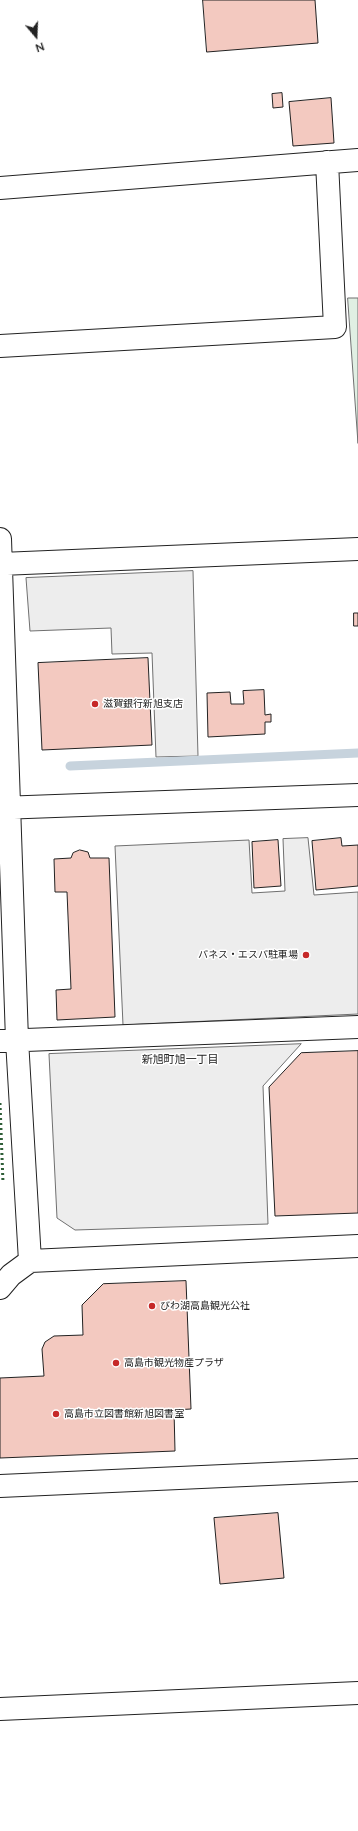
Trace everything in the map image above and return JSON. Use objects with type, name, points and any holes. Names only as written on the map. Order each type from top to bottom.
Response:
[{"type":"street","points":[[0,188],[358,160]]},
{"type":"street","points":[[0,346],[335,327],[327,162]]},
{"type":"street","points":[[0,539],[9,1041],[30,1261]]},
{"type":"street","points":[[1,564],[358,549]]},
{"type":"street","points":[[5,808],[358,795]]},
{"type":"street","points":[[9,1041],[358,1028]]},
{"type":"street","points":[[0,1288],[11,1275],[30,1261],[358,1246]]},
{"type":"street","points":[[0,1486],[358,1470]]},
{"type":"street","points":[[0,1709],[358,1693]]},
{"type":"green space","points":[[348,298],[358,298],[358,443]]},
{"type":"shaded area","points":[[193,571],[198,756],[156,757],[152,653],[112,654],[111,628],[30,631],[26,578]]},
{"type":"shaded area","points":[[308,838],[314,895],[358,892],[358,1014],[123,1025],[115,846],[249,840],[252,893],[285,891],[283,839]]},
{"type":"shaded area","points":[[301,1044],[263,1086],[268,1224],[75,1230],[57,1218],[49,1054]]},
{"type":"building","points":[[203,0],[315,0],[318,43],[207,52]]},
{"type":"building","points":[[282,93],[283,107],[273,108],[272,94]]},
{"type":"building","points":[[331,98],[334,143],[293,146],[289,102]]},
{"type":"building","points":[[354,613],[358,613],[358,626],[354,626]]},
{"type":"building","name":"滋賀銀行新旭支店","points":[[148,658],[152,745],[42,750],[38,663]]},
{"type":"building","points":[[264,690],[265,715],[271,714],[271,722],[265,722],[265,734],[208,737],[207,693],[230,692],[231,704],[244,704],[243,691]]},
{"type":"building","points":[[341,838],[342,846],[358,845],[358,886],[316,890],[312,841]]},
{"type":"building","points":[[278,840],[281,886],[254,888],[252,842]]},
{"type":"building","points":[[80,850],[88,852],[90,858],[109,858],[115,1017],[57,1020],[56,990],[71,989],[67,892],[55,892],[54,859],[71,858],[73,853]]},
{"type":"building","points":[[358,1051],[358,1213],[275,1216],[269,1087],[301,1053]]},
{"type":"building","name":"高島市観光物産プラザ","points":[[186,1281],[191,1409],[174,1410],[175,1451],[0,1458],[0,1378],[44,1376],[42,1349],[45,1342],[54,1336],[83,1335],[82,1305],[103,1284]]},
{"type":"building","points":[[278,1513],[284,1578],[220,1584],[214,1518]]},
{"type":"waterway","points":[[70,766],[358,753]]},
{"type":"hedge","points":[[0,1103],[3,1183]]},
{"type":"place","name":"滋賀銀行新旭支店","points":[[95,704]]},
{"type":"place","name":"パネス・エスパ駐車場","points":[[306,955]]},
{"type":"place","name":"びわ湖高島観光公社","points":[[152,1306]]},
{"type":"place","name":"高島市観光物産プラザ","points":[[116,1363]]},
{"type":"place","name":"高島市立図書館新旭図書室","points":[[56,1414]]},
{"type":"district","name":"新旭町旭一丁目","points":[[180,1059]]}]
